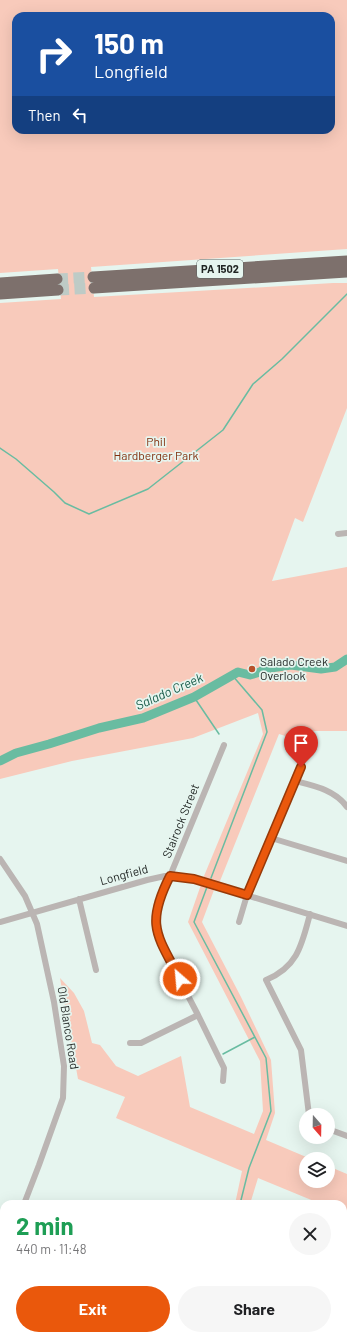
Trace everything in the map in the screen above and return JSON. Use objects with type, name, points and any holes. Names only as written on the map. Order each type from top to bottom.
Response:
[{"type":"highway","name":"PA 1502","points":[[347,260],[94,282],[347,272]]},
{"type":"highway","points":[[0,283],[58,285],[0,294]]},
{"type":"street","points":[[338,534],[347,533]]},
{"type":"street","points":[[239,922],[247,895],[312,739]]},
{"type":"street","name":"Stairock Street","points":[[223,1081],[224,1068],[161,944],[156,928],[156,917],[162,891],[170,876],[224,745]]},
{"type":"street","points":[[295,780],[330,792],[337,796],[347,807]]},
{"type":"street","points":[[271,838],[347,861]]},
{"type":"street","name":"Old Blanco Road","points":[[0,859],[25,896],[33,913],[40,938],[59,1027],[64,1066],[63,1098],[60,1109],[26,1200]]},
{"type":"street","name":"Longfield","points":[[0,922],[147,880],[170,876],[194,879],[347,926]]},
{"type":"street","points":[[79,899],[96,970]]},
{"type":"street","points":[[307,1108],[301,1050],[266,980],[282,972],[297,956],[310,914]]},
{"type":"street","points":[[130,1043],[141,1043],[198,1015]]},
{"type":"street","points":[[335,1132],[347,1136]]},
{"type":"green space","name":"Phil Hardberger Park","points":[[0,0],[347,0],[347,249],[91,267],[94,297],[347,283],[347,408],[303,522],[295,518],[272,581],[347,567],[347,731],[308,731],[302,741],[279,734],[202,922],[241,997],[271,1060],[275,1113],[266,1140],[299,1154],[299,1188],[335,1188],[335,1169],[347,1174],[347,1200],[311,1200],[258,1178],[251,1200],[236,1200],[242,1171],[116,1118],[125,1097],[78,1079],[60,978],[74,993],[84,1011],[92,1043],[100,1045],[116,1066],[138,1076],[181,1056],[190,1107],[254,1134],[263,1111],[260,1061],[188,922],[204,876],[263,734],[258,713],[193,738],[72,761],[0,779],[0,303],[61,299],[58,269],[0,273]]},
{"type":"waterway","points":[[0,448],[16,459],[65,503],[89,514],[148,489],[223,430],[253,384],[282,359],[347,294]]},
{"type":"waterway","name":"Salado Creek","points":[[0,761],[16,753],[99,728],[143,718],[194,697],[238,672],[250,675],[264,669],[291,665],[321,669],[335,667],[347,659]]},
{"type":"waterway","points":[[211,878],[267,732],[262,710],[232,675]]},
{"type":"waterway","points":[[194,697],[219,734]]},
{"type":"waterway","points":[[207,887],[194,922],[266,1058],[271,1111],[249,1168],[241,1200]]},
{"type":"waterway","points":[[223,1054],[255,1037]]},
{"type":"tunnel","points":[[57,279],[93,277]]},
{"type":"tunnel","points":[[58,290],[94,288]]},
{"type":"place","name":"Salado Creek Overlook","points":[[252,669]]},
{"type":"route","points":[[180,979],[157,933],[156,911],[162,891],[170,876],[194,879],[247,895],[301,767]]}]
